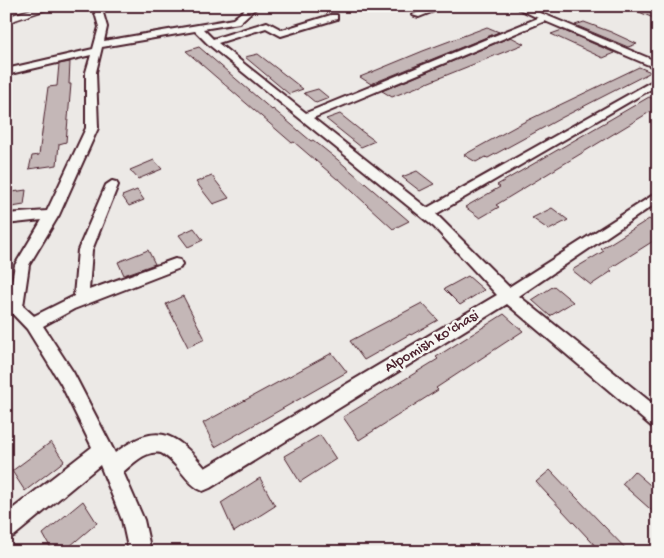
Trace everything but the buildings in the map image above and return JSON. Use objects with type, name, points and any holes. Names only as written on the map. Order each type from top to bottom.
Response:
[{"type":"main road","points":[[6,20],[52,6]]},
{"type":"street","points":[[97,6],[103,27],[91,72],[92,128],[52,215],[22,264],[10,311],[33,324],[115,458],[134,520],[140,552]]},
{"type":"street","points":[[6,72],[97,48],[236,21],[254,6]]},
{"type":"street","points":[[416,15],[443,6]]},
{"type":"street","points":[[517,6],[658,66]]},
{"type":"street","points":[[646,6],[658,10]]},
{"type":"street","points":[[526,10],[542,8]]},
{"type":"street","points":[[211,42],[267,25],[281,33],[334,17]]},
{"type":"street","points":[[305,117],[545,18]]},
{"type":"street","points":[[197,28],[211,42],[440,224],[508,296],[658,420]]},
{"type":"street","points":[[426,214],[658,80]]},
{"type":"street","points":[[75,303],[85,250],[112,185]]},
{"type":"street","name":"Alpomish ko'chasi","points":[[115,458],[149,443],[162,442],[180,454],[203,481],[508,296],[658,196]]},
{"type":"street","points":[[6,219],[52,215]]},
{"type":"street","points":[[33,324],[75,303],[175,264]]},
{"type":"street","points":[[6,528],[115,458]]}]
